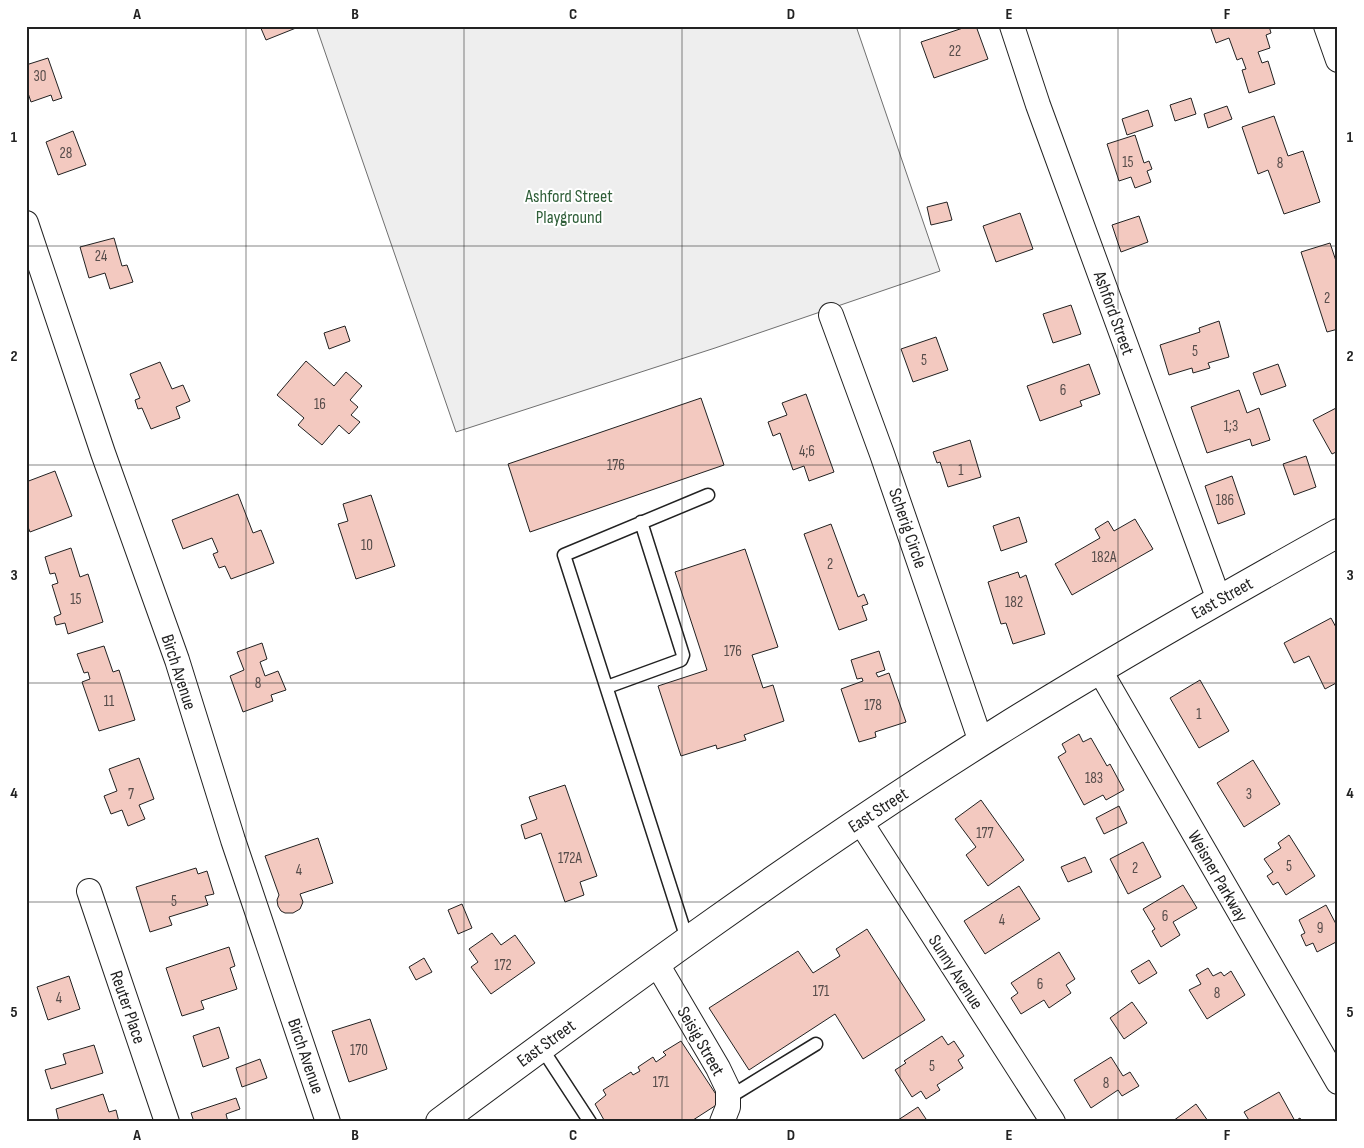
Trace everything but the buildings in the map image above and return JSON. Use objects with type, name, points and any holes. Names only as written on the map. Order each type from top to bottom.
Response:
[{"type":"main road","name":"East Street","points":[[440,1122],[541,1047],[816,850],[860,821],[981,742],[1099,669],[1338,533]]},
{"type":"street","name":"Ashford Street","points":[[1012,26],[1038,105],[1219,600]]},
{"type":"street","points":[[1326,26],[1338,60]]},
{"type":"street","name":"Birch Avenue","points":[[26,223],[103,453],[176,660],[233,840],[328,1122]]},
{"type":"street","name":"Scherig Circle","points":[[830,315],[882,454],[981,742]]},
{"type":"street","name":"Weisner Parkway","points":[[1099,669],[1338,1082]]},
{"type":"street","name":"Sunny Avenue","points":[[860,821],[1052,1122]]},
{"type":"street","name":"Reuter Place","points":[[89,891],[167,1122]]},
{"type":"street","name":"Seisig Street","points":[[657,964],[718,1068],[728,1089],[728,1107],[722,1122]]},
{"type":"lane","points":[[688,942],[564,555],[708,495]]},
{"type":"lane","points":[[607,687],[681,660],[683,656],[641,522]]},
{"type":"lane","points":[[728,1098],[816,1044]]},
{"type":"lane","points":[[541,1047],[590,1122]]},
{"type":"green space","name":"Ashford Street Playground","points":[[316,26],[856,26],[940,271],[715,348],[456,432]]}]
